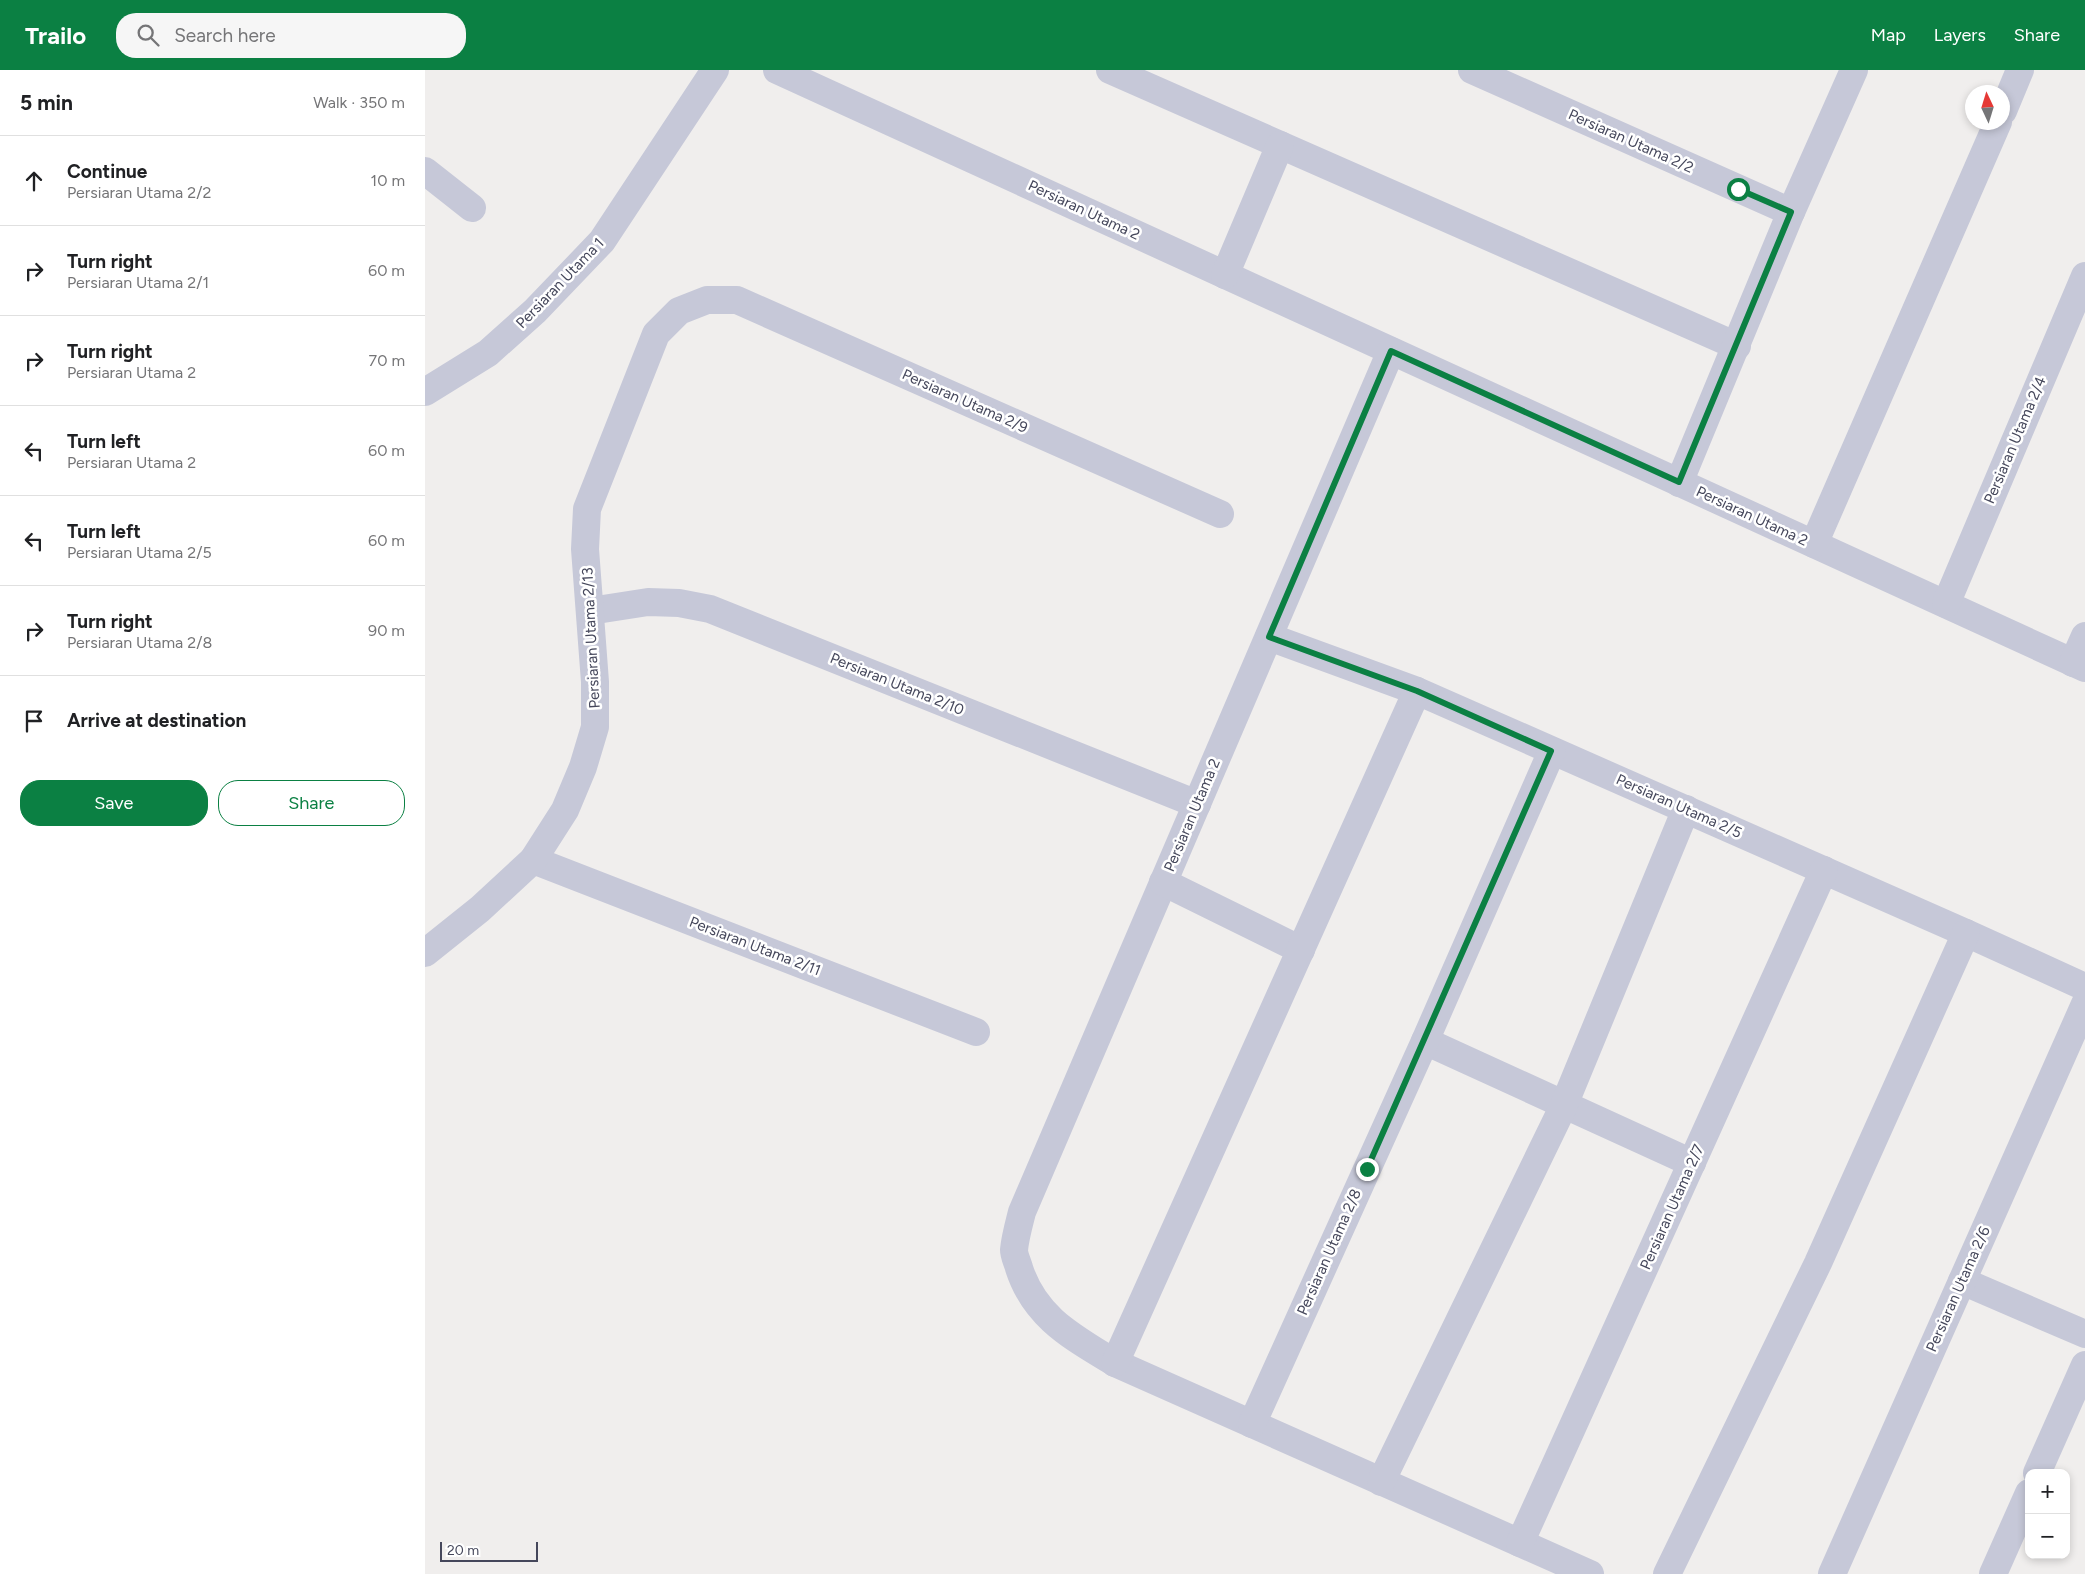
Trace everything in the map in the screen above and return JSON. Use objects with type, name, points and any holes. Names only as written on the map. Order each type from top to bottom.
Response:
[{"type":"street","name":"Persiaran Utama 1","points":[[425,392],[488,353],[535,311],[602,241],[715,70]]},
{"type":"street","name":"Persiaran Utama 2","points":[[777,70],[2079,665]]},
{"type":"street","points":[[1110,70],[1737,346]]},
{"type":"street","name":"Persiaran Utama 2/2","points":[[1472,70],[1791,212]]},
{"type":"street","points":[[1679,482],[1791,212],[1854,70]]},
{"type":"street","points":[[2010,94],[2020,70]]},
{"type":"street","points":[[1814,544],[1994,130]]},
{"type":"street","points":[[1225,275],[1279,145]]},
{"type":"street","points":[[425,171],[472,208]]},
{"type":"street","name":"Persiaran Utama 2/4","points":[[1945,604],[2085,276]]},
{"type":"street","name":"Persiaran Utama 2/9","points":[[707,300],[737,300],[1220,514]]},
{"type":"street","name":"Persiaran Utama 2/13","points":[[425,953],[480,909],[533,860],[565,810],[583,767],[595,727],[595,682],[585,549],[587,510],[656,334],[679,311],[707,300]]},
{"type":"street","name":"Persiaran Utama 2","points":[[1391,351],[1021,1212],[1014,1251],[1024,1282],[1035,1304],[1079,1341],[1115,1363],[1590,1574]]},
{"type":"street","name":"Persiaran Utama 2/10","points":[[590,611],[649,602],[679,603],[710,610],[1197,804]]},
{"type":"street","points":[[2079,665],[2085,636]]},
{"type":"street","name":"Persiaran Utama 2/5","points":[[1269,637],[1417,691],[2085,987]]},
{"type":"street","points":[[1115,1363],[1417,691]]},
{"type":"street","name":"Persiaran Utama 2/8","points":[[1252,1424],[1425,1041],[1551,751]]},
{"type":"street","points":[[1381,1482],[1564,1105],[1686,809]]},
{"type":"street","name":"Persiaran Utama 2/11","points":[[533,860],[976,1032]]},
{"type":"street","name":"Persiaran Utama 2/7","points":[[1520,1543],[1824,870]]},
{"type":"street","points":[[1163,882],[1301,950]]},
{"type":"street","points":[[1667,1574],[1818,1263],[1966,933]]},
{"type":"street","name":"Persiaran Utama 2/6","points":[[1832,1574],[2085,1004]]},
{"type":"street","points":[[1425,1041],[1693,1163]]},
{"type":"street","points":[[1962,1281],[2085,1334]]},
{"type":"street","points":[[2039,1469],[2085,1365]]},
{"type":"street","points":[[1993,1574],[2025,1502]]},
{"type":"route","points":[[1367,1169],[1433,1023],[1551,751],[1417,691],[1269,637],[1391,351],[1679,482],[1791,212],[1738,189]]}]
